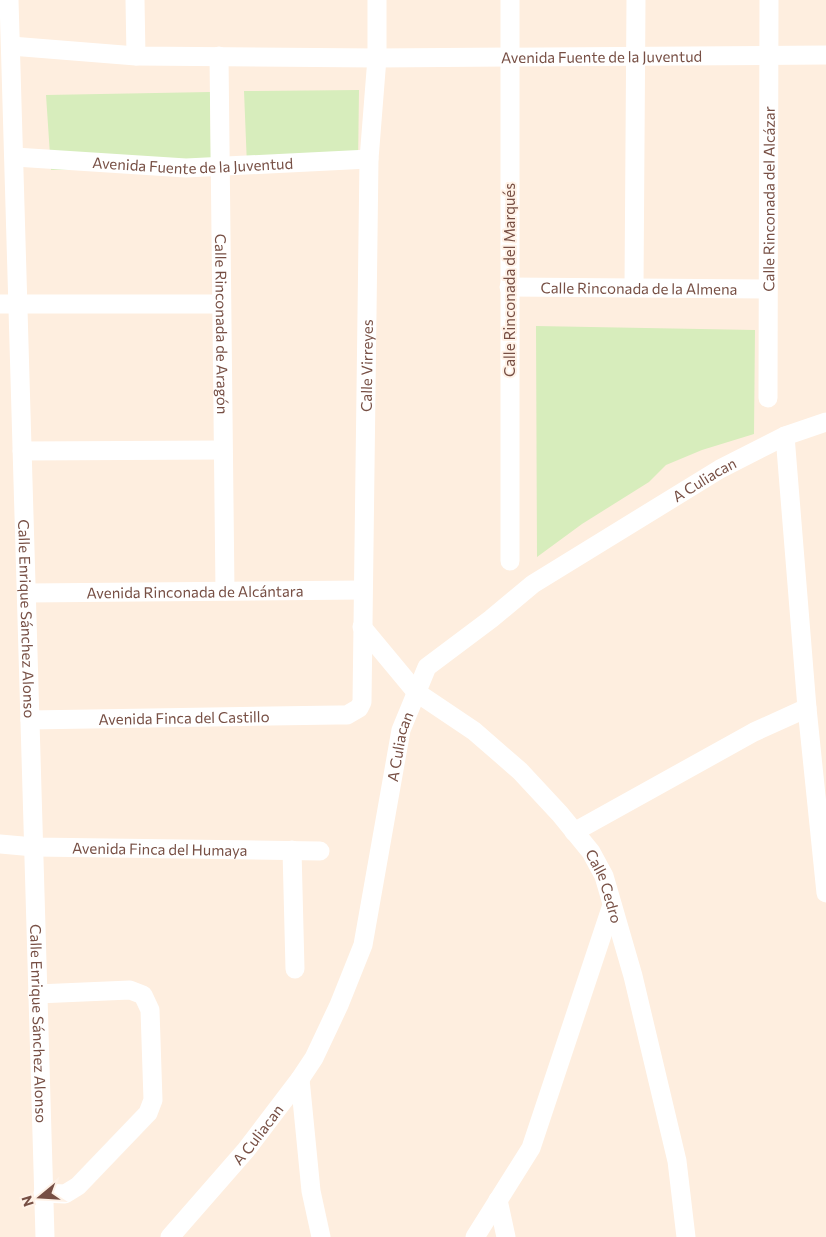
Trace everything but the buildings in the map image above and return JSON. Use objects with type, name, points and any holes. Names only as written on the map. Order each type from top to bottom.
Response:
[{"type":"street","name":"Calle Enrique Sánchez Alonso","points":[[9,0],[45,1237]]},
{"type":"street","points":[[135,0],[136,56]]},
{"type":"street","name":"Calle Virreyes","points":[[338,716],[353,712],[359,708],[362,702],[369,159],[377,58],[377,0]]},
{"type":"street","name":"Calle Rinconada del Marqués","points":[[510,0],[510,560]]},
{"type":"street","points":[[634,287],[636,0]]},
{"type":"street","name":"Calle Rinconada del Alcázar","points":[[768,0],[768,398]]},
{"type":"street","name":"Avenida Fuente de la Juventud","points":[[11,46],[136,56],[510,58],[826,55]]},
{"type":"street","name":"Calle Rinconada de Aragón","points":[[219,56],[221,168],[220,304],[225,591]]},
{"type":"street","name":"Avenida Fuente de la Juventud","points":[[15,157],[186,168],[221,168],[369,159]]},
{"type":"street","name":"Calle Rinconada de la Almena","points":[[509,286],[768,289]]},
{"type":"street","points":[[0,304],[220,304]]},
{"type":"street","name":"A Culiacan","points":[[170,1237],[246,1150],[314,1058],[363,946],[401,730],[427,667],[491,619],[533,584],[720,469],[785,436],[826,422]]},
{"type":"street","points":[[785,436],[807,708],[826,893]]},
{"type":"street","points":[[22,451],[223,450]]},
{"type":"street","name":"Avenida Rinconada de Alcántara","points":[[27,593],[362,590]]},
{"type":"street","name":"Calle Cedro","points":[[362,627],[416,692],[453,715],[520,771],[591,852],[604,876],[633,976],[677,1161],[686,1237]]},
{"type":"street","points":[[574,832],[754,732],[807,708]]},
{"type":"street","name":"Avenida Finca del Castillo","points":[[30,720],[338,716]]},
{"type":"street","name":"Avenida Finca del Humaya","points":[[0,844],[34,847],[320,850]]},
{"type":"street","points":[[292,850],[295,969]]},
{"type":"street","points":[[475,1237],[531,1148],[612,904]]},
{"type":"street","points":[[37,994],[130,990],[143,995],[150,1010],[153,1100],[148,1113],[78,1186],[65,1194],[43,1193]]},
{"type":"street","points":[[300,1079],[311,1191],[321,1237]]},
{"type":"street","points":[[498,1200],[506,1237]]},
{"type":"green space","points":[[359,90],[358,165],[247,166],[244,91]]},
{"type":"green space","points":[[210,92],[211,167],[51,170],[46,95]]},
{"type":"green space","points":[[536,326],[755,330],[754,434],[702,450],[666,465],[649,482],[582,524],[537,557]]}]
